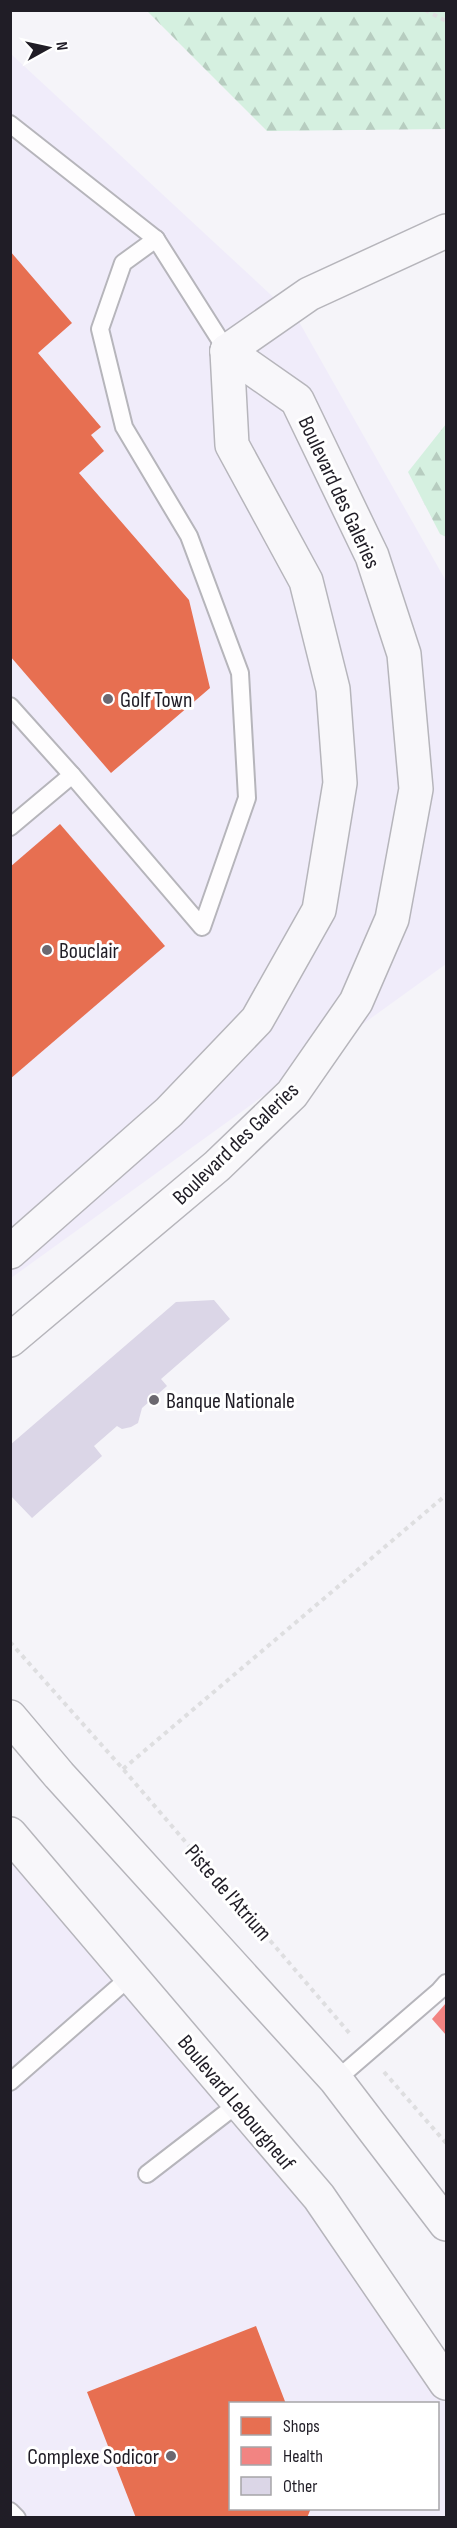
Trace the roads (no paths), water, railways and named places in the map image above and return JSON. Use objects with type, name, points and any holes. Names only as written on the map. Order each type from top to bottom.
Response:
[{"type":"street","points":[[10,1252],[169,1112],[257,1020],[319,910],[340,783],[333,689],[306,581],[232,445],[227,351],[309,294],[447,231]]},
{"type":"street","name":"Boulevard des Galeries","points":[[10,1340],[217,1166],[292,1094],[356,1002],[392,919],[416,789],[404,654],[372,556],[297,400],[227,351]]},
{"type":"street","points":[[10,1717],[58,1775],[336,2080],[447,2224]]},
{"type":"street","name":"Boulevard Lebourgneuf","points":[[10,1834],[319,2198],[447,2383]]},
{"type":"lane","points":[[10,124],[156,239],[227,351]]},
{"type":"lane","points":[[10,706],[202,927],[247,798],[240,673],[189,536],[124,427],[100,329],[123,263],[156,239]]},
{"type":"lane","points":[[10,827],[72,775]]},
{"type":"lane","points":[[10,2082],[131,1976]]},
{"type":"lane","points":[[336,2080],[447,1983]]},
{"type":"lane","points":[[147,2174],[239,2103]]},
{"type":"lane","points":[[10,2511],[17,2517]]},
{"type":"place","name":"Golf Town","points":[[108,699]]},
{"type":"place","name":"Bouclair","points":[[47,950]]},
{"type":"place","name":"Banque Nationale","points":[[154,1400]]},
{"type":"place","name":"Complexe Sodicor","points":[[171,2456]]}]
